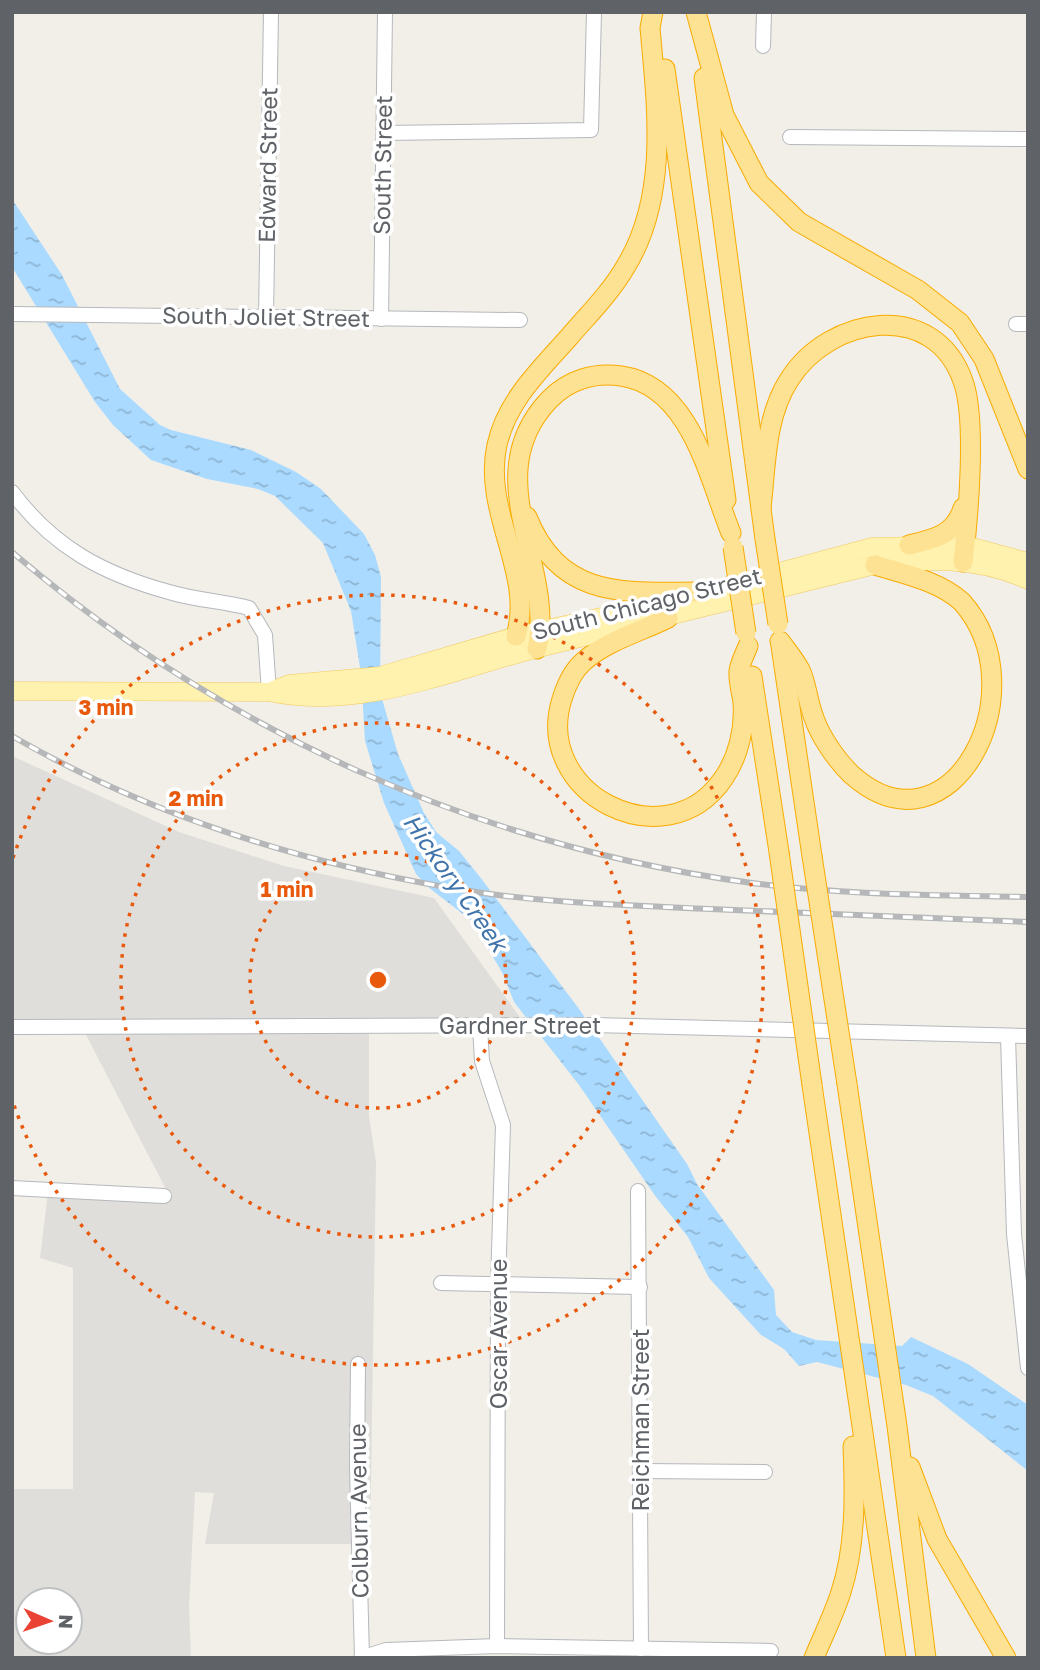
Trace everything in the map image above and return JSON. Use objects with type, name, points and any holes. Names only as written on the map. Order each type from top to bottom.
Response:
[{"type":"highway","points":[[655,12],[896,1658]]},
{"type":"highway","points":[[516,636],[521,597],[494,493],[497,446],[506,419],[522,391],[611,288],[626,266],[643,230],[656,169],[650,28],[655,12]]},
{"type":"highway","points":[[695,12],[724,115],[759,183],[799,222],[918,290],[960,323],[984,359],[1028,469]]},
{"type":"highway","points":[[695,12],[765,539],[897,1426],[909,1543],[926,1658]]},
{"type":"highway","points":[[761,508],[768,438],[777,406],[790,379],[808,357],[831,340],[857,330],[886,325],[924,334],[944,349],[958,370],[969,411],[964,554]]},
{"type":"highway","points":[[539,641],[541,608],[521,526],[517,468],[522,441],[537,413],[557,391],[579,379],[606,373],[634,377],[656,390],[677,411],[695,438],[732,540]]},
{"type":"highway","points":[[909,545],[946,534],[961,515],[967,493]]},
{"type":"highway","points":[[519,497],[531,527],[546,552],[566,570],[596,587],[622,593],[703,592]]},
{"type":"highway","points":[[779,632],[801,672],[814,720],[851,774],[877,792],[897,798],[937,793],[959,780],[978,760],[993,733],[1000,706],[1000,677],[994,649],[981,623],[961,601],[933,584],[875,565]]},
{"type":"highway","points":[[668,618],[636,635],[605,646],[582,663],[565,688],[557,713],[559,742],[566,765],[583,788],[624,813],[650,817],[678,813],[703,799],[722,781],[736,755],[742,727],[739,672],[747,640]]},
{"type":"highway","points":[[814,1658],[841,1591],[850,1549],[855,1489],[853,1440],[859,1418]]},
{"type":"highway","points":[[897,1426],[919,1498],[937,1539],[1006,1658]]},
{"type":"main road","name":"South Chicago Street","points":[[12,691],[269,692],[291,697],[380,676],[419,674],[703,592],[872,547],[909,545],[1028,562]]},
{"type":"main road","name":"South Chicago Street","points":[[419,674],[516,636],[539,641],[668,618],[875,565],[964,554],[1028,579]]},
{"type":"street","name":"Edward Street","points":[[266,317],[271,12]]},
{"type":"street","name":"South Street","points":[[381,319],[385,12]]},
{"type":"street","points":[[384,133],[591,130],[594,12]]},
{"type":"street","points":[[763,46],[764,12]]},
{"type":"street","points":[[790,137],[1028,139]]},
{"type":"street","name":"South Joliet Street","points":[[12,314],[520,320]]},
{"type":"street","points":[[12,492],[32,519],[73,554],[118,575],[170,593],[248,608],[265,635],[269,692]]},
{"type":"street","name":"Gardner Street","points":[[12,1027],[593,1025],[1028,1036]]},
{"type":"street","name":"Oscar Avenue","points":[[480,1026],[482,1061],[503,1125],[498,1284],[497,1646]]},
{"type":"street","points":[[1009,1036],[1014,1234],[1028,1368]]},
{"type":"street","points":[[12,1188],[164,1196]]},
{"type":"street","name":"Reichman Street","points":[[638,1191],[642,1471],[641,1649]]},
{"type":"street","points":[[441,1283],[640,1287]]},
{"type":"street","name":"Colburn Avenue","points":[[358,1364],[357,1467],[362,1658]]},
{"type":"street","points":[[642,1471],[765,1472]]},
{"type":"street","points":[[362,1658],[386,1650],[497,1646],[532,1653],[641,1649],[771,1651]]},
{"type":"shaded area","points":[[12,756],[179,832],[284,866],[434,898],[524,1023],[12,1020]]},
{"type":"shaded area","points":[[83,1029],[369,1032],[369,1116],[376,1162],[370,1544],[205,1544],[214,1493],[195,1492],[189,1607],[191,1658],[12,1658],[12,1489],[73,1489],[73,1268],[40,1258],[48,1192],[171,1199]]},
{"type":"water","name":"Hickory Creek","points":[[12,199],[62,275],[120,389],[160,425],[251,450],[296,472],[321,489],[364,534],[375,555],[381,577],[380,692],[398,754],[424,813],[436,832],[459,851],[480,877],[579,1009],[687,1164],[697,1184],[774,1290],[776,1315],[792,1332],[816,1340],[902,1346],[911,1337],[968,1364],[1028,1405],[1028,1471],[933,1396],[906,1385],[817,1362],[799,1366],[784,1349],[761,1335],[709,1278],[688,1237],[656,1197],[579,1085],[514,1002],[503,974],[472,921],[428,887],[416,874],[384,803],[365,741],[361,674],[351,611],[323,543],[275,496],[258,489],[207,479],[151,460],[113,425],[95,402],[12,267]]},
{"type":"railway","points":[[12,552],[93,616],[178,674],[267,726],[358,771],[453,809],[550,841],[650,866],[752,883],[855,892],[1028,897]]},
{"type":"railway","points":[[12,736],[116,789],[225,832],[337,864],[451,888],[515,897],[613,905],[1028,922]]}]
